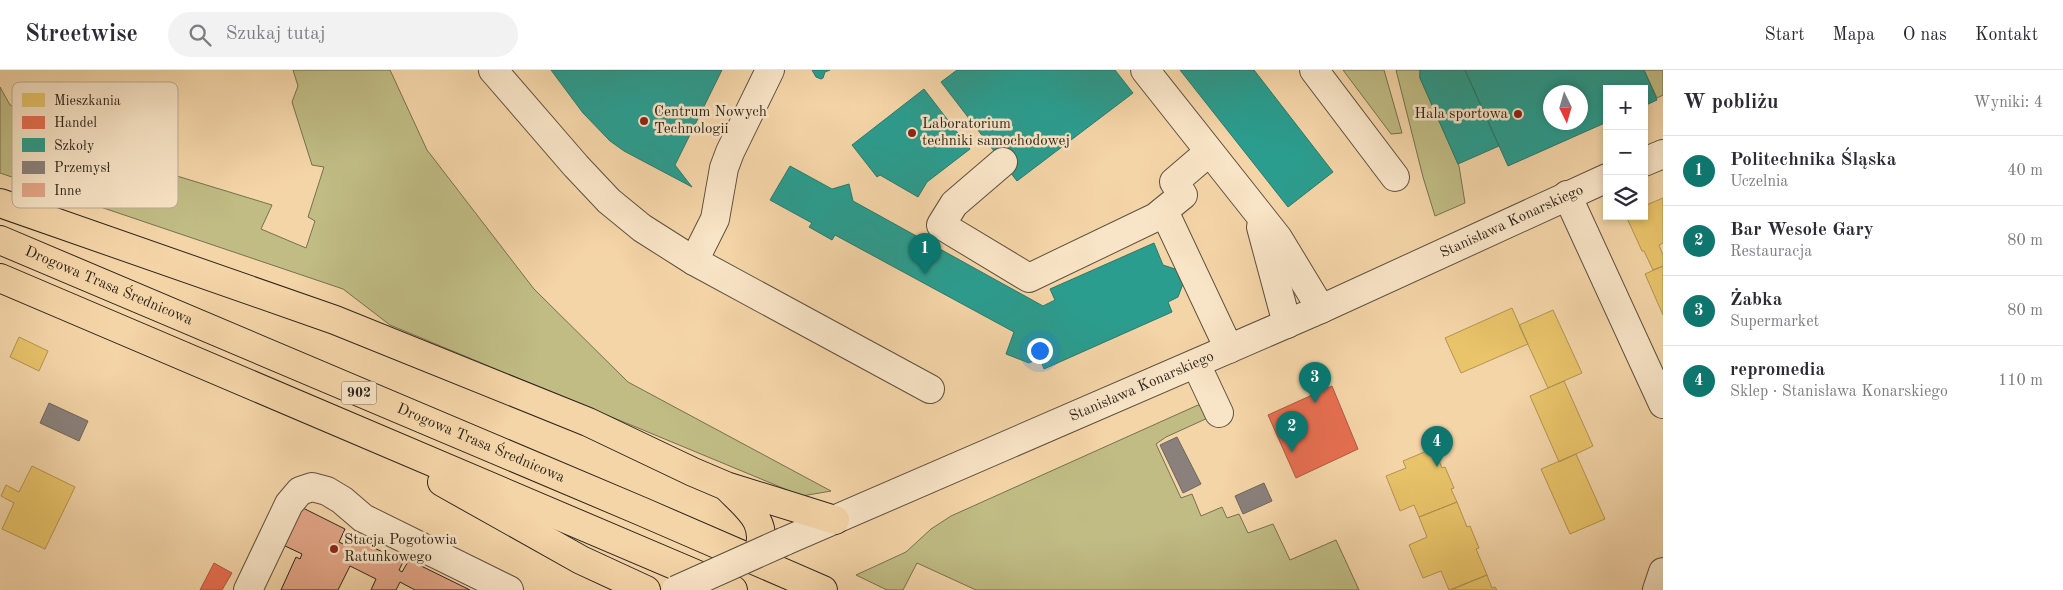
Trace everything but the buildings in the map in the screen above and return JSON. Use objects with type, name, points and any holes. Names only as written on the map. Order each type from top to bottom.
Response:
[{"type":"main road","points":[[0,203],[12,207]]},
{"type":"main road","points":[[14,208],[334,320],[588,422],[726,486],[835,520]]},
{"type":"main road","name":"Drogowa Trasa Średnicowa","points":[[0,240],[823,590]]},
{"type":"main road","name":"902","points":[[0,278],[733,590]]},
{"type":"main road","points":[[325,416],[581,560],[646,590]]},
{"type":"main road","points":[[726,486],[756,517],[759,523],[762,544],[758,554]]},
{"type":"street","points":[[493,70],[526,110],[609,201],[642,228],[694,261],[930,389]]},
{"type":"street","points":[[694,261],[715,219],[724,168],[730,152],[770,70]]},
{"type":"street","points":[[1145,70],[1252,208],[1278,238],[1322,309]]},
{"type":"street","points":[[1314,70],[1395,177]]},
{"type":"street","points":[[1003,162],[954,204],[941,225],[1029,278],[1156,217],[1183,195],[1174,182],[1209,152]]},
{"type":"street","points":[[1648,160],[1663,154]]},
{"type":"street","name":"Stanisława Konarskiego","points":[[676,590],[1322,309],[1603,180]]},
{"type":"street","points":[[1567,196],[1663,404]]},
{"type":"street","points":[[1252,208],[1263,235],[1287,324]]},
{"type":"street","points":[[1164,211],[1229,349]]},
{"type":"street","points":[[1196,364],[1219,413]]},
{"type":"street","points":[[248,590],[289,504],[300,491],[312,487],[326,490],[342,500],[363,518],[509,590]]},
{"type":"street","points":[[1657,590],[1663,572]]},
{"type":"shaded area","points":[[293,70],[390,70],[427,150],[534,289],[628,382],[831,491],[802,496],[390,325],[343,289],[103,208],[178,208],[178,176],[272,205],[261,229],[306,248],[315,221],[308,217],[324,167],[312,165],[292,102],[298,86]]},
{"type":"shaded area","points":[[1343,70],[1384,70],[1402,133],[1391,134]]},
{"type":"shaded area","points":[[1396,70],[1420,70],[1420,78],[1459,166],[1465,203],[1435,216],[1423,177]]},
{"type":"shaded area","points":[[1644,70],[1663,70],[1663,95],[1657,98]]},
{"type":"shaded area","points":[[0,87],[12,106],[12,177],[0,173]]},
{"type":"shaded area","points":[[1198,405],[1210,417],[1166,437],[1156,444],[1181,498],[1192,494],[1201,516],[1222,507],[1227,518],[1239,514],[1248,533],[1273,524],[1290,560],[1336,540],[1359,590],[976,590],[917,563],[903,590],[887,590],[856,575],[906,552],[931,529],[951,516]]},
{"type":"place","name":"Hala sportowa","points":[[1518,114]]},
{"type":"place","name":"Centrum Nowych Technologii","points":[[644,121]]},
{"type":"place","name":"Laboratorium techniki samochodowej","points":[[912,133]]},
{"type":"place","name":"Politechnika Śląska","points":[[925,274]]},
{"type":"place","name":"Żabka","points":[[1315,403]]},
{"type":"place","name":"Bar Wesołe Gary","points":[[1292,452]]},
{"type":"place","name":"repromedia","points":[[1437,467]]},
{"type":"place","name":"Stacja Pogotowia Ratunkowego","points":[[334,549]]}]
